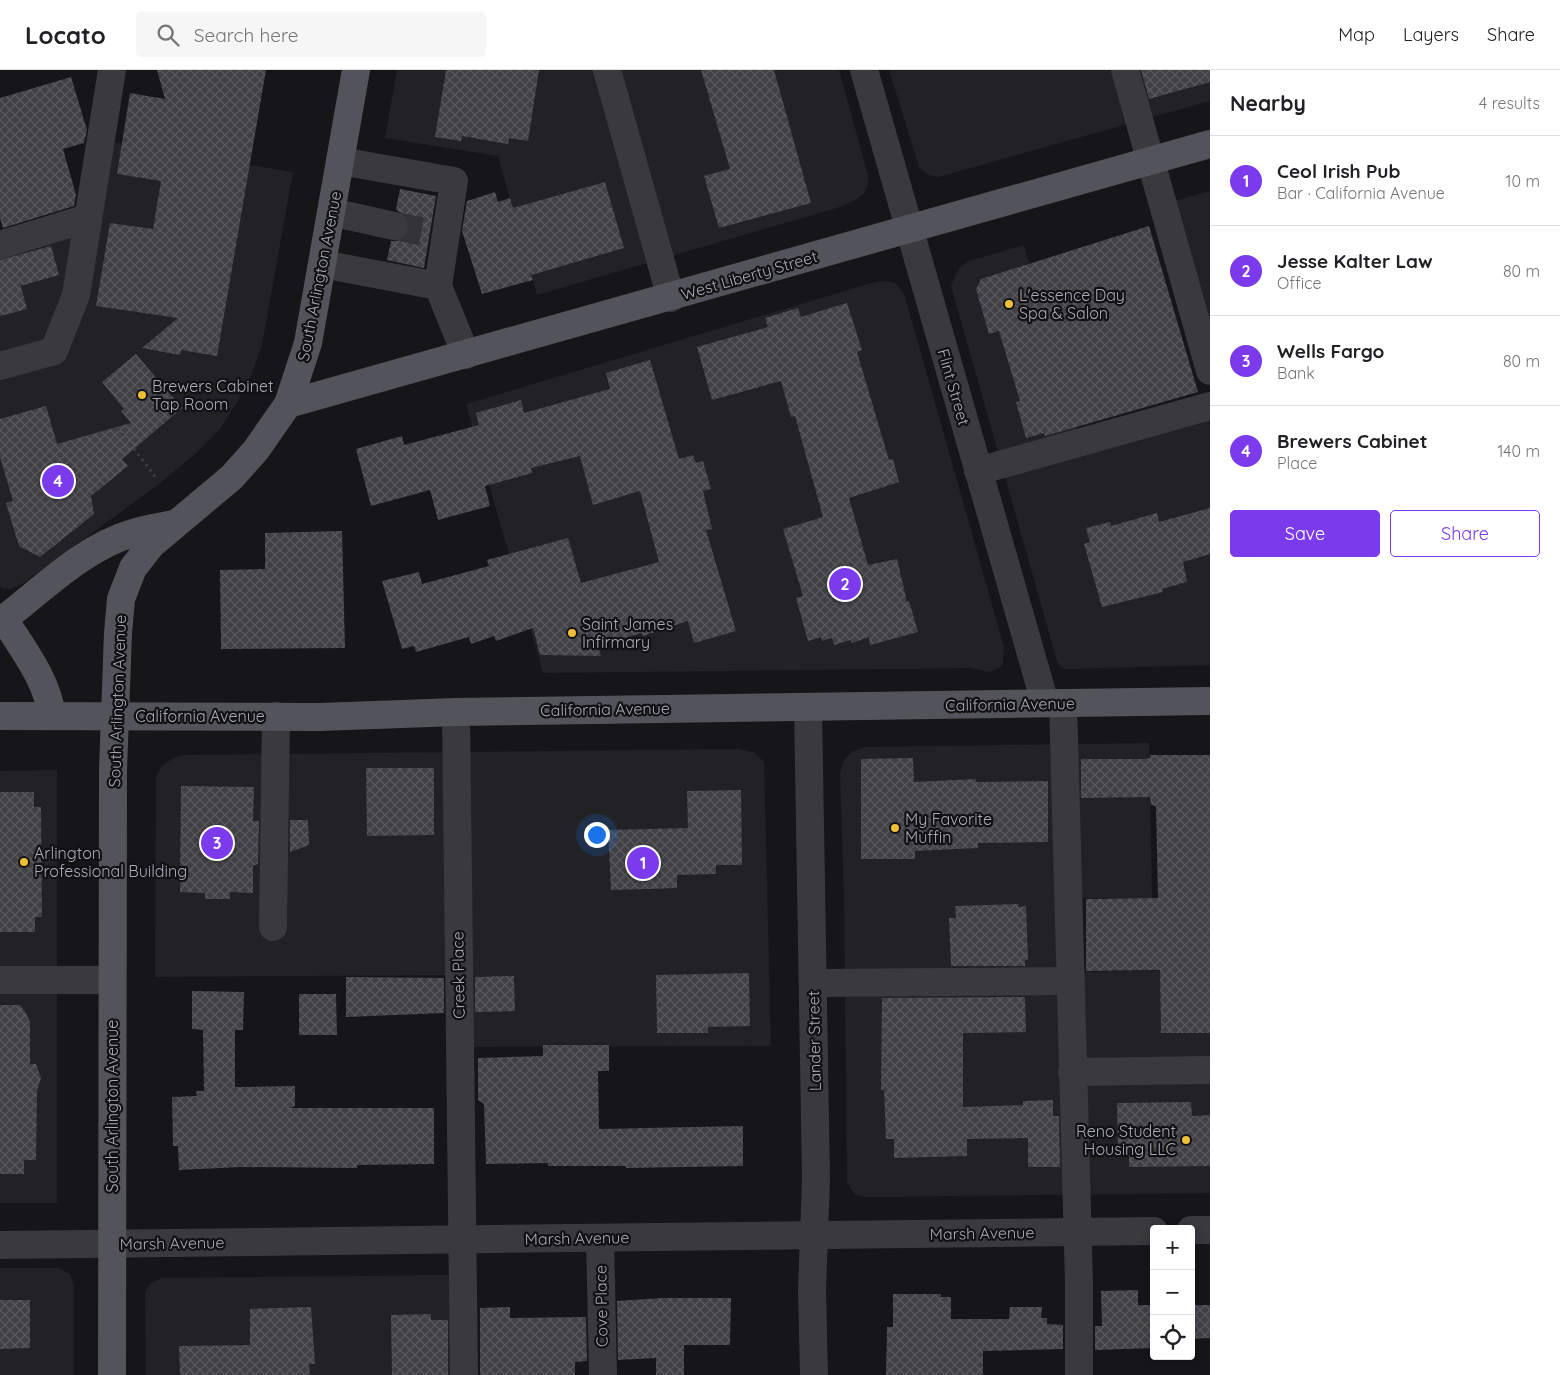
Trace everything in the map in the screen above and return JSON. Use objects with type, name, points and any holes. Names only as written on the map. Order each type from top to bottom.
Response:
[{"type":"main road","name":"South Arlington Avenue","points":[[112,1375],[112,980],[115,716],[121,599],[133,568],[151,545],[232,478],[256,450],[288,404],[308,343],[356,70]]},
{"type":"main road","name":"West Liberty Street","points":[[288,404],[671,298],[1210,144]]},
{"type":"main road","points":[[52,716],[50,696],[42,680],[1,620],[78,561],[104,546],[132,533],[175,524]]},
{"type":"main road","name":"California Avenue","points":[[0,716],[276,716],[1210,701]]},
{"type":"street","points":[[0,366],[54,351],[76,294],[112,70]]},
{"type":"street","points":[[607,70],[671,298]]},
{"type":"street","name":"Flint Street","points":[[864,70],[978,471],[1054,704],[1070,981],[1079,1375]]},
{"type":"street","points":[[1124,70],[1210,371]]},
{"type":"street","points":[[340,161],[454,181],[438,234],[438,286],[466,355]]},
{"type":"street","points":[[331,212],[394,226]]},
{"type":"street","points":[[0,245],[88,218]]},
{"type":"street","points":[[322,264],[438,286]]},
{"type":"street","points":[[978,471],[1210,406]]},
{"type":"street","name":"Lander Street","points":[[808,706],[816,1179],[814,1375]]},
{"type":"street","name":"Creek Place","points":[[456,712],[464,1375]]},
{"type":"street","points":[[273,927],[276,716]]},
{"type":"street","points":[[0,980],[112,980]]},
{"type":"street","points":[[813,983],[1070,981]]},
{"type":"street","points":[[1072,1072],[1210,1070]]},
{"type":"street","points":[[1195,1230],[1210,1230]]},
{"type":"street","name":"Marsh Avenue","points":[[0,1245],[1150,1231]]},
{"type":"street","name":"Cove Place","points":[[600,1238],[603,1375]]},
{"type":"path","points":[[118,428],[157,479]]},
{"type":"shaded area","points":[[397,70],[839,70],[868,175],[868,184],[864,193],[856,200],[840,207],[537,295],[498,156],[385,138]]},
{"type":"shaded area","points":[[889,70],[1210,70],[1210,101],[938,177],[929,175],[919,167]]},
{"type":"shaded area","points":[[101,140],[293,172],[262,345],[251,376],[236,404],[220,429],[196,453],[158,485],[22,584],[11,589],[2,588],[0,585],[0,245],[88,218]]},
{"type":"shaded area","points":[[1210,191],[1210,371],[1163,204]]},
{"type":"shaded area","points":[[1024,245],[1081,443],[1210,406],[1210,665],[1067,669],[1061,667],[1057,661],[951,286],[959,268],[969,261]]},
{"type":"shaded area","points":[[886,281],[895,283],[904,293],[1004,647],[1003,665],[990,672],[971,668],[543,673],[466,404],[875,282]]},
{"type":"shaded area","points":[[1149,743],[1152,898],[1069,898],[1070,972],[1210,970],[1210,1193],[866,1197],[854,1194],[847,1182],[844,899],[840,772],[844,760],[853,751],[867,747]]},
{"type":"shaded area","points":[[738,749],[754,752],[764,762],[771,1046],[458,1047],[457,975],[155,977],[156,777],[162,766],[173,758],[184,755]]},
{"type":"shaded area","points":[[57,770],[57,967],[0,967],[0,771]]},
{"type":"shaded area","points":[[0,993],[57,993],[57,1203],[0,1203]]},
{"type":"shaded area","points":[[0,1268],[58,1268],[70,1274],[74,1286],[74,1375],[0,1375]]},
{"type":"shaded area","points":[[462,1275],[464,1375],[146,1375],[145,1294],[149,1284],[162,1278]]},
{"type":"building","points":[[157,70],[266,70],[217,356],[181,350],[180,355],[142,348],[178,318],[96,306],[110,223],[153,229],[161,181],[117,174],[130,93],[165,99]]},
{"type":"building","points":[[446,70],[539,70],[528,141],[509,138],[508,144],[462,136],[461,141],[435,137]]},
{"type":"building","points":[[701,70],[774,70],[811,203],[719,228],[704,176],[730,169]]},
{"type":"building","points":[[1141,70],[1210,70],[1210,82],[1149,99]]},
{"type":"building","points":[[71,77],[87,130],[84,143],[63,149],[76,195],[74,206],[3,228],[0,218],[0,98]]},
{"type":"building","points":[[605,182],[624,248],[531,275],[533,280],[482,294],[462,231],[467,201],[495,192],[498,202],[510,198],[513,208]]},
{"type":"building","points":[[400,189],[436,196],[424,268],[387,260],[391,241],[398,241],[405,237],[409,229],[409,221],[405,215],[396,210]]},
{"type":"building","points":[[1149,226],[1198,392],[1045,436],[1044,433],[1026,438],[1016,402],[1020,401],[999,331],[989,334],[976,289],[981,279]]},
{"type":"building","points":[[51,246],[59,275],[21,286],[27,309],[0,316],[0,260]]},
{"type":"building","points":[[847,303],[862,350],[857,352],[889,460],[893,459],[899,482],[849,498],[868,565],[897,559],[907,602],[909,601],[918,632],[870,645],[869,637],[852,643],[851,640],[834,645],[832,638],[822,641],[821,637],[808,641],[796,598],[803,596],[783,529],[823,517],[795,416],[791,417],[781,381],[712,400],[697,347],[768,327],[765,318],[798,308],[801,317]]},
{"type":"building","points":[[136,354],[182,408],[122,459],[128,466],[91,496],[94,514],[40,557],[19,546],[6,503],[13,501],[0,457],[0,419],[46,406],[57,444],[131,423],[121,411],[124,409],[102,382]]},
{"type":"building","points":[[650,360],[679,459],[693,455],[696,463],[703,461],[711,489],[703,491],[712,529],[706,530],[736,631],[694,643],[688,621],[643,636],[641,633],[598,646],[601,656],[540,655],[533,628],[496,641],[494,636],[471,644],[469,637],[416,652],[414,646],[402,649],[382,581],[419,572],[422,584],[489,566],[487,560],[568,538],[581,583],[659,562],[640,491],[593,505],[580,456],[531,468],[532,473],[485,486],[490,506],[438,520],[430,490],[371,506],[356,449],[402,436],[404,445],[479,425],[476,413],[521,400],[524,413],[610,389],[606,373]]},
{"type":"building","points":[[1210,508],[1210,554],[1183,562],[1187,582],[1162,589],[1163,592],[1102,607],[1084,544],[1090,542],[1086,528],[1110,522],[1111,526],[1157,513],[1159,522]]},
{"type":"building","points":[[342,531],[345,648],[221,649],[220,570],[265,569],[265,533]]},
{"type":"building","points":[[1150,755],[1210,755],[1210,1033],[1161,1033],[1160,970],[1086,971],[1086,899],[1158,898],[1156,806],[1151,805],[1150,797],[1081,798],[1081,759],[1144,759],[1150,758]]},
{"type":"building","points":[[913,758],[914,782],[976,779],[976,782],[1048,781],[1048,842],[978,843],[978,848],[915,851],[915,859],[861,859],[861,759]]},
{"type":"building","points":[[366,768],[434,768],[434,835],[367,836]]},
{"type":"building","points":[[181,786],[254,787],[253,821],[259,821],[258,864],[253,866],[253,893],[230,892],[230,899],[205,899],[205,893],[180,892]]},
{"type":"building","points":[[741,790],[742,865],[716,865],[716,874],[677,875],[677,888],[611,890],[608,830],[688,828],[687,791]]},
{"type":"building","name":"Arlington Professional Building","points":[[0,792],[34,792],[34,807],[41,807],[42,917],[35,917],[35,932],[0,932]]},
{"type":"building","points":[[290,820],[308,820],[309,845],[290,852]]},
{"type":"building","points":[[1018,904],[1019,907],[1026,906],[1028,960],[1025,960],[1025,966],[951,966],[949,918],[956,918],[955,906]]},
{"type":"building","points":[[749,973],[750,1026],[708,1027],[708,1033],[657,1033],[656,975]]},
{"type":"building","points":[[514,976],[515,1011],[475,1012],[475,977]]},
{"type":"building","points":[[346,977],[444,978],[444,1013],[346,1017]]},
{"type":"building","points":[[192,991],[244,992],[243,1030],[235,1030],[235,1087],[295,1086],[295,1106],[290,1108],[434,1108],[434,1164],[357,1165],[357,1168],[241,1167],[179,1170],[178,1146],[173,1146],[172,1097],[197,1096],[196,1091],[204,1091],[203,1030],[192,1029]]},
{"type":"building","points":[[299,994],[336,994],[337,1035],[299,1035]]},
{"type":"building","points":[[1025,997],[1026,1032],[963,1033],[963,1107],[1023,1105],[1023,1101],[1053,1100],[1053,1116],[1059,1116],[1060,1167],[1028,1167],[1028,1138],[967,1139],[967,1156],[894,1158],[894,1139],[886,1139],[884,1090],[881,1090],[882,998]]},
{"type":"building","points":[[0,1005],[20,1005],[26,1013],[30,1022],[30,1064],[36,1064],[41,1078],[37,1091],[36,1160],[24,1160],[24,1174],[0,1174]]},
{"type":"building","points":[[543,1045],[609,1045],[609,1071],[598,1071],[599,1129],[743,1126],[743,1166],[626,1168],[626,1166],[548,1166],[548,1163],[486,1164],[484,1104],[478,1100],[478,1058],[543,1056]]},
{"type":"building","points":[[1191,1102],[1192,1116],[1210,1115],[1210,1166],[1129,1167],[1129,1150],[1118,1150],[1117,1103]]},
{"type":"building","points":[[1138,1290],[1138,1305],[1150,1305],[1150,1348],[1095,1350],[1095,1326],[1102,1326],[1101,1291]]},
{"type":"building","points":[[893,1294],[941,1294],[941,1297],[951,1297],[951,1319],[1009,1319],[1010,1307],[1042,1307],[1041,1318],[1047,1318],[1047,1324],[1063,1325],[1063,1349],[983,1351],[983,1375],[886,1375],[887,1327],[893,1327]]},
{"type":"building","points":[[662,1298],[731,1298],[730,1345],[684,1345],[684,1375],[656,1375],[656,1358],[618,1360],[617,1301]]},
{"type":"building","points":[[0,1300],[30,1300],[30,1348],[0,1349]]},
{"type":"building","points":[[1195,1305],[1210,1305],[1210,1338],[1195,1339]]},
{"type":"building","points":[[311,1307],[315,1364],[309,1364],[310,1375],[180,1375],[179,1346],[250,1345],[250,1309]]},
{"type":"building","points":[[510,1307],[510,1318],[586,1317],[587,1361],[575,1362],[575,1375],[480,1375],[480,1308]]},
{"type":"building","points":[[431,1314],[431,1320],[448,1320],[448,1375],[392,1375],[391,1315]]},
{"type":"tunnel","points":[[394,226],[431,233]]},
{"type":"place","name":"L'essence Day Spa & Salon","points":[[1009,304]]},
{"type":"place","name":"Brewers Cabinet Tap Room","points":[[142,395]]},
{"type":"place","name":"Brewers Cabinet","points":[[58,481]]},
{"type":"place","name":"Jesse Kalter Law","points":[[845,584]]},
{"type":"place","name":"Saint James Infirmary","points":[[572,633]]},
{"type":"place","name":"My Favorite Muffin","points":[[895,828]]},
{"type":"place","name":"Wells Fargo","points":[[217,843]]},
{"type":"place","name":"Arlington Professional Building","points":[[24,862]]},
{"type":"place","name":"Ceol Irish Pub","points":[[643,863]]},
{"type":"place","name":"Reno Student Housing LLC","points":[[1186,1140]]}]
